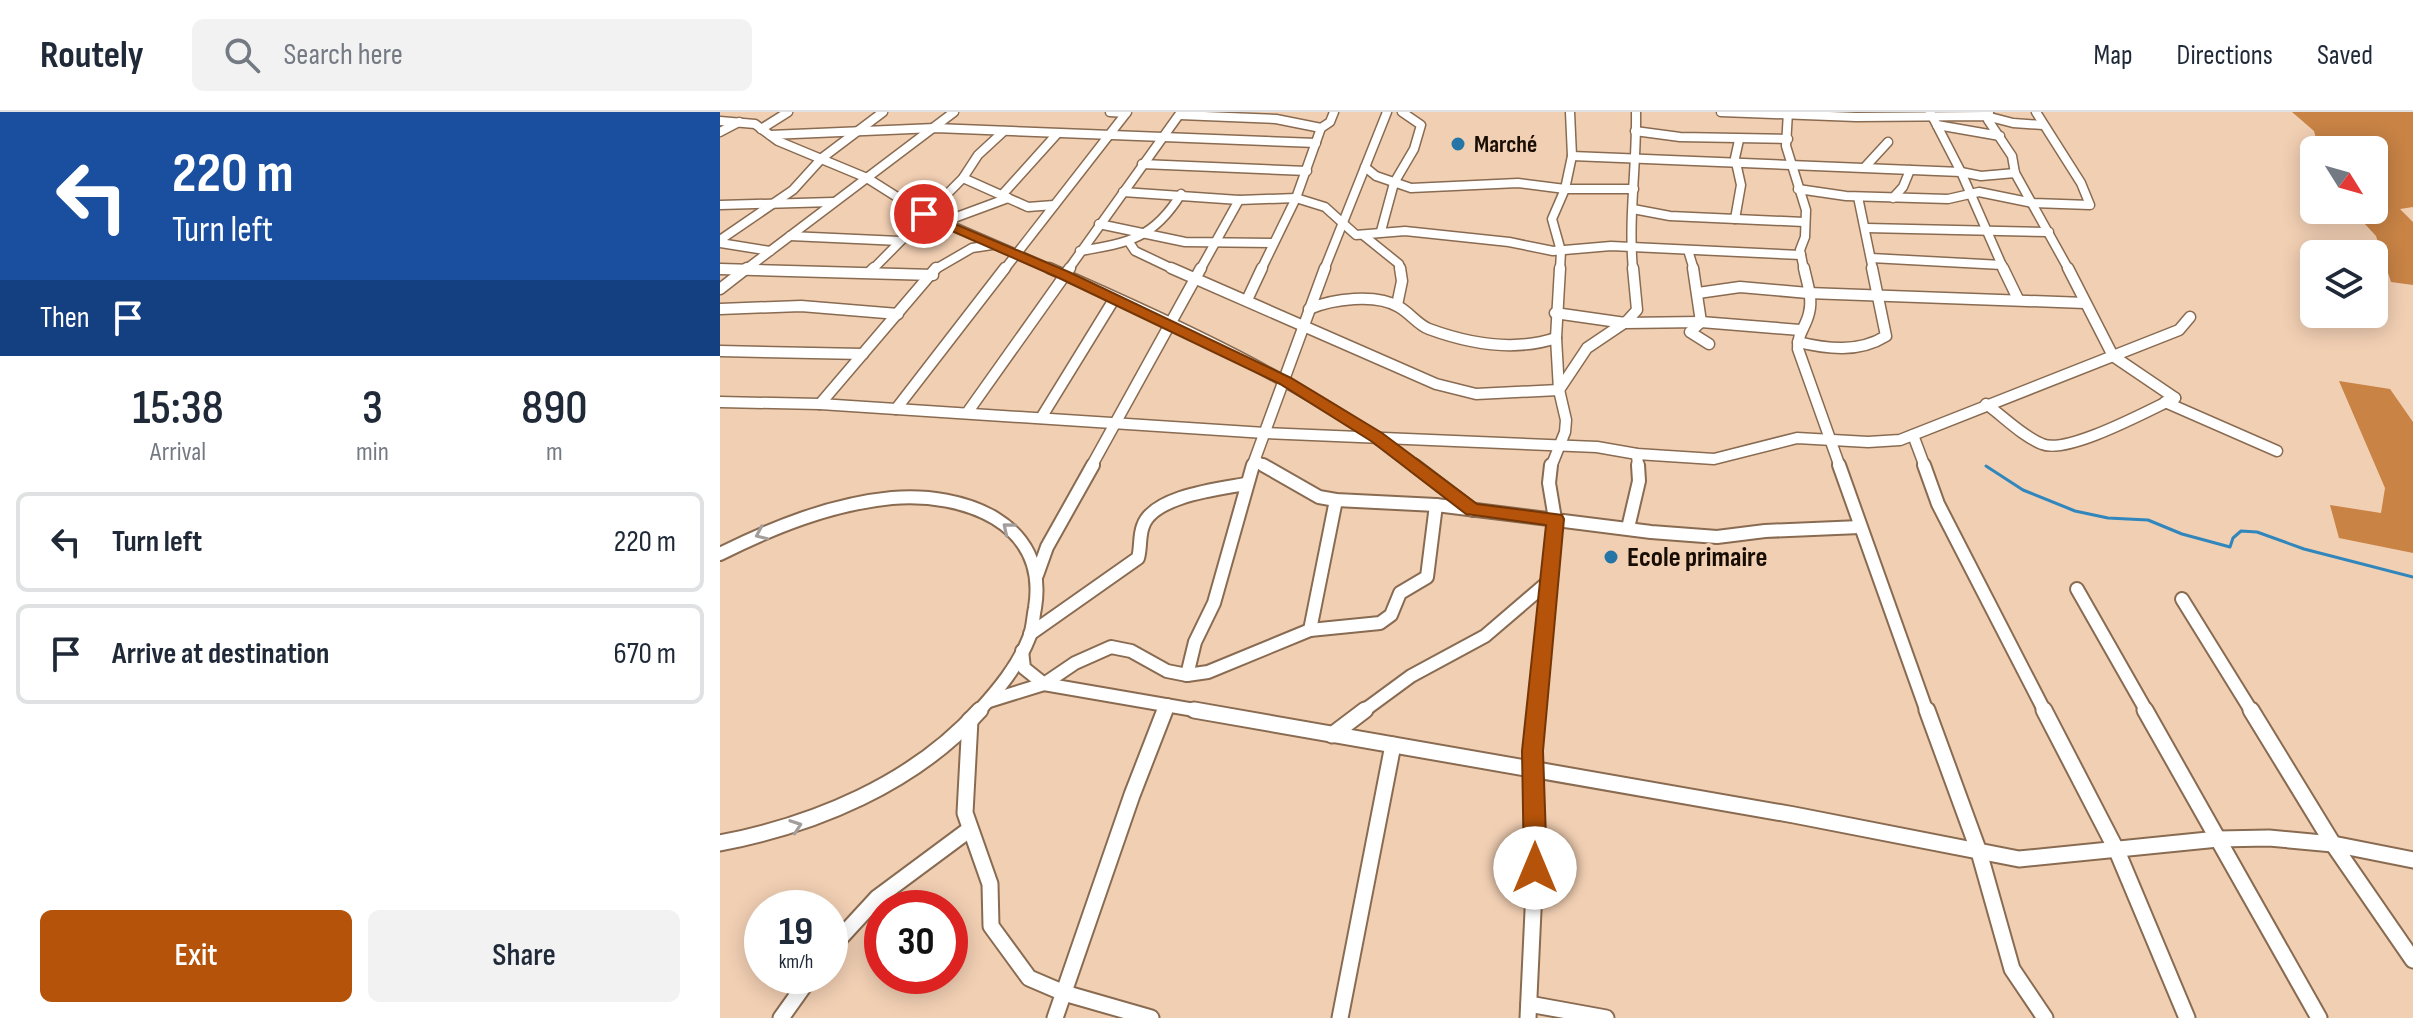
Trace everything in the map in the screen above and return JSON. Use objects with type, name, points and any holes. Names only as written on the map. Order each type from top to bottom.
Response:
[{"type":"street","points":[[764,132],[788,112]]},
{"type":"street","points":[[720,242],[778,202],[822,158],[883,112]]},
{"type":"street","points":[[720,289],[954,112]]},
{"type":"street","points":[[1110,112],[1126,112]]},
{"type":"street","points":[[896,409],[1126,112]]},
{"type":"street","points":[[1247,300],[1296,198],[1321,128],[1330,122],[1334,112]]},
{"type":"street","points":[[1187,675],[1195,642],[1218,590],[1246,484],[1286,381],[1309,309],[1387,112]]},
{"type":"street","points":[[1381,231],[1394,183],[1414,149],[1421,125],[1402,112]]},
{"type":"street","points":[[1570,112],[1572,156],[1565,189],[1552,219],[1561,251],[1555,313],[1559,390],[1566,420],[1565,432],[1551,463],[1549,483],[1555,519],[1533,751],[1535,868],[1529,1011],[1606,1018]]},
{"type":"street","points":[[1129,242],[1135,251],[1147,258],[1456,391],[1488,394],[1559,390],[1587,347],[1634,316],[1637,305],[1631,247],[1637,159],[1636,112]]},
{"type":"street","points":[[1721,112],[1933,118],[1987,114],[2013,123],[2043,125]]},
{"type":"street","points":[[1798,189],[1893,198],[1957,199],[1989,193],[2033,203],[2091,204],[2036,112]]},
{"type":"street","points":[[1788,113],[1786,146],[1806,210],[1801,255],[1810,293],[1809,315],[1800,330],[1798,342],[1823,419],[1834,439],[1848,497],[1979,852],[2012,969],[2045,1018]]},
{"type":"street","points":[[967,413],[1180,114],[1276,119],[1321,128]]},
{"type":"street","points":[[1986,404],[2043,445],[2050,446],[2071,444],[2175,398],[2113,356],[2015,173],[2012,156],[1987,114]]},
{"type":"street","points":[[1933,118],[2000,136]]},
{"type":"street","points":[[1933,118],[2018,299]]},
{"type":"street","points":[[720,121],[739,122],[867,178],[924,214],[1064,275],[1286,381],[1377,437],[1473,510]]},
{"type":"street","points":[[720,132],[739,122]]},
{"type":"street","points":[[764,132],[935,128],[1316,143]]},
{"type":"street","points":[[870,272],[924,214],[963,178],[978,155],[1004,131]]},
{"type":"street","points":[[1635,131],[1739,140],[1788,139]]},
{"type":"street","points":[[943,222],[1005,196],[1056,135]]},
{"type":"street","points":[[1735,219],[1741,186],[1734,150],[1739,140]]},
{"type":"street","points":[[1865,167],[1888,142]]},
{"type":"street","points":[[1572,156],[1795,167],[1865,167],[1961,172],[1981,176],[2015,173]]},
{"type":"street","points":[[1142,164],[1307,171]]},
{"type":"street","points":[[1365,167],[1376,176],[1394,183],[1427,188],[1530,183],[1565,189],[1634,189]]},
{"type":"street","points":[[1893,198],[1902,190],[1910,170]]},
{"type":"street","points":[[963,178],[1034,208],[1054,205]]},
{"type":"street","points":[[1123,192],[1239,200],[1296,198],[1325,207],[1356,235],[1381,231],[1484,239],[1561,251],[1631,247],[1801,255]]},
{"type":"street","points":[[1080,251],[1148,236],[1169,216],[1181,194]]},
{"type":"street","points":[[1798,342],[1837,347],[1868,344],[1886,336],[1858,197]]},
{"type":"street","points":[[1037,575],[1047,547],[1239,200]]},
{"type":"street","points":[[720,205],[833,202]]},
{"type":"street","points":[[1633,209],[1670,216],[1804,222]]},
{"type":"street","points":[[1099,224],[1148,236],[1213,244],[1273,243]]},
{"type":"street","points":[[1866,228],[1950,227],[1986,233],[2049,232]]},
{"type":"street","points":[[1363,235],[1399,264],[1402,281],[1397,305]]},
{"type":"street","points":[[790,236],[900,241]]},
{"type":"street","points":[[720,242],[770,251]]},
{"type":"street","points":[[820,404],[938,266],[972,248],[994,245]]},
{"type":"street","points":[[1688,250],[1701,322]]},
{"type":"street","points":[[1871,258],[2002,265]]},
{"type":"street","points":[[720,269],[933,275]]},
{"type":"street","points":[[1698,293],[1732,285],[1810,293],[1879,293],[2085,303]]},
{"type":"street","points":[[1309,309],[1328,301],[1348,298],[1397,305],[1426,328],[1494,346],[1533,346],[1556,338]]},
{"type":"street","points":[[1041,418],[1113,301]]},
{"type":"street","points":[[720,309],[801,306],[898,314]]},
{"type":"street","points":[[1555,313],[1625,323],[1701,322],[1800,330]]},
{"type":"street","points":[[722,404],[820,404],[1265,433],[1557,448],[1597,447],[1637,454],[1714,459],[1797,438],[1889,443],[2179,330],[2190,317]]},
{"type":"street","points":[[1701,322],[1690,332],[1691,336],[1709,344]]},
{"type":"street","points":[[720,351],[863,354]]},
{"type":"street","points":[[2165,402],[2277,451]]},
{"type":"street","points":[[1913,435],[1938,504],[2117,851],[2187,1018]]},
{"type":"street","points":[[1628,528],[1639,481],[1637,454]]},
{"type":"street","points":[[1256,461],[1319,497],[1336,500],[1436,505],[1717,537],[1765,531],[1860,527]]},
{"type":"street","points":[[1029,634],[1138,558],[1145,520],[1158,509],[1197,494],[1246,484]]},
{"type":"street","points":[[720,554],[778,526],[819,512],[879,500],[934,499],[979,509],[1004,522],[1029,551],[1037,575],[1037,603],[1022,651],[987,703],[921,762],[862,798],[782,830],[720,843]]},
{"type":"street","points":[[1310,630],[1336,500]]},
{"type":"street","points":[[987,703],[1044,684],[1075,663],[1111,647],[1131,651],[1167,671],[1187,675],[1208,672],[1310,630],[1371,626],[1391,615],[1400,593],[1427,577],[1436,505]]},
{"type":"street","points":[[1332,735],[1411,676],[1485,636],[1548,582]]},
{"type":"street","points":[[2077,589],[2319,1018]]},
{"type":"street","points":[[2182,599],[2333,844],[2413,960]]},
{"type":"street","points":[[1022,651],[1024,668],[1044,684],[1812,818],[2019,859],[2218,839],[2269,838],[2333,844],[2413,860]]},
{"type":"street","points":[[1055,1018],[1132,795],[1167,705]]},
{"type":"street","points":[[970,720],[965,813],[990,884],[991,926],[1029,978],[1064,993],[1151,1018]]},
{"type":"street","points":[[1340,1018],[1393,745]]},
{"type":"street","points":[[848,924],[881,893],[970,829]]},
{"type":"street","points":[[781,1018],[798,994]]},
{"type":"shaded area","points":[[2292,112],[2413,112],[2413,207],[2400,209],[2413,222],[2413,285],[2391,282],[2388,240],[2377,240],[2365,224],[2388,224],[2388,136],[2315,136],[2314,131]]},
{"type":"shaded area","points":[[2339,381],[2390,389],[2413,422],[2413,553],[2339,538],[2330,505],[2381,513],[2385,488]]},
{"type":"waterway","points":[[1986,466],[2023,490],[2075,511],[2108,518],[2148,520],[2182,534],[2230,547],[2233,538],[2241,531],[2257,532],[2304,549],[2413,577]]},
{"type":"place","name":"Marché","points":[[1458,144]]},
{"type":"place","name":"Ecole primaire","points":[[1611,557]]},
{"type":"route","points":[[924,214],[1064,275],[1286,381],[1377,437],[1473,510],[1555,519],[1533,751],[1535,868]]}]
